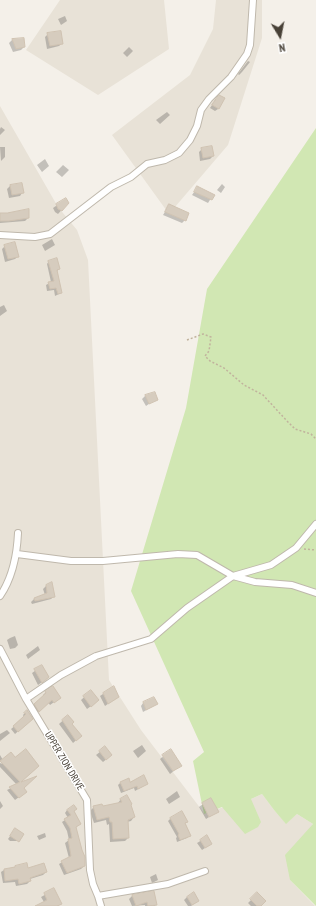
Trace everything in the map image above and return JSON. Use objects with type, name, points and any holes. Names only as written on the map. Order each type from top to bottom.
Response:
[{"type":"street","points":[[0,235],[35,237],[50,234],[111,188],[131,177],[147,164],[165,160],[179,153],[190,140],[197,126],[202,110],[209,100],[231,77],[247,54],[250,45],[253,0]]},
{"type":"street","points":[[26,699],[61,675],[96,656],[151,639],[187,608],[233,576],[271,565],[296,548],[316,524]]},
{"type":"street","points":[[0,596],[7,586],[17,554],[18,533]]},
{"type":"street","points":[[17,554],[71,561],[103,561],[178,554],[197,555],[233,576],[255,582],[292,584],[316,593]]},
{"type":"street","name":"UPPER ZION DRIVE","points":[[0,649],[26,699],[87,800],[90,870],[93,884],[101,906]]},
{"type":"street","points":[[98,896],[168,884],[205,871]]},
{"type":"path","points":[[187,340],[203,334],[211,337],[209,351],[205,356],[210,361],[224,368],[244,385],[263,395],[295,429],[311,434],[316,439]]},
{"type":"path","points":[[296,548],[316,550]]},
{"type":"shaded area","points":[[60,0],[164,0],[169,49],[98,95],[26,50]]},
{"type":"shaded area","points":[[216,0],[262,0],[262,38],[228,145],[169,214],[112,135],[190,75],[213,29]]},
{"type":"shaded area","points":[[0,106],[58,207],[77,230],[88,260],[109,680],[141,730],[204,813],[251,799],[262,794],[286,823],[297,814],[313,824],[290,880],[315,906],[0,906]]},
{"type":"green space","points":[[316,128],[316,906],[290,880],[285,855],[313,824],[297,814],[286,824],[262,794],[251,799],[261,822],[258,827],[245,834],[222,807],[204,814],[193,761],[204,752],[131,591],[186,408],[207,289]]},
{"type":"building","points":[[61,31],[63,44],[50,46],[47,33]]},
{"type":"building","points":[[24,38],[25,47],[16,49],[12,39]]},
{"type":"building","points":[[219,95],[225,98],[219,109],[212,105]]},
{"type":"building","points":[[212,146],[214,156],[203,158],[201,148]]},
{"type":"building","points":[[22,183],[24,193],[12,195],[10,185]]},
{"type":"building","points":[[197,186],[215,195],[212,200],[194,192]]},
{"type":"building","points":[[66,198],[69,203],[62,211],[58,209],[56,204]]},
{"type":"building","points":[[169,204],[189,213],[186,221],[165,212]]},
{"type":"building","points":[[29,209],[29,218],[0,221],[0,213]]},
{"type":"building","points":[[15,242],[19,257],[8,259],[4,245]]},
{"type":"building","points":[[57,258],[60,269],[57,270],[62,293],[58,294],[56,288],[50,289],[48,282],[54,281],[48,261]]},
{"type":"building","points":[[155,392],[158,400],[149,404],[145,395]]},
{"type":"building","points":[[52,582],[55,597],[35,601],[34,598],[47,593],[46,585]]},
{"type":"building","points":[[42,665],[49,677],[42,683],[34,669]]},
{"type":"building","points":[[53,686],[61,698],[54,703],[52,700],[39,712],[34,704],[46,693],[45,691]]},
{"type":"building","points":[[114,686],[119,697],[108,704],[103,693]]},
{"type":"building","points":[[91,690],[99,700],[91,707],[83,696]]},
{"type":"building","points":[[154,697],[158,704],[146,710],[143,702]]},
{"type":"building","points":[[27,710],[33,719],[18,732],[13,726],[26,714],[24,713]]},
{"type":"building","points":[[68,715],[74,722],[72,724],[82,736],[76,741],[62,720]]},
{"type":"building","points":[[105,746],[112,755],[106,760],[99,751]]},
{"type":"building","points":[[26,749],[39,766],[21,782],[37,776],[24,788],[27,792],[19,798],[9,787],[20,782],[0,761],[11,752],[15,757]]},
{"type":"building","points":[[171,749],[182,766],[173,771],[162,755]]},
{"type":"building","points":[[144,775],[148,784],[138,789],[137,786],[124,791],[120,782],[129,778],[130,782]]},
{"type":"building","points":[[127,795],[132,804],[135,817],[128,820],[129,838],[113,839],[112,822],[110,822],[109,817],[97,820],[93,806],[102,804],[103,806],[122,802],[120,799]]},
{"type":"building","points":[[211,798],[219,812],[209,817],[202,803]]},
{"type":"building","points":[[74,805],[77,809],[74,811],[81,824],[76,827],[85,857],[85,866],[67,873],[61,861],[71,856],[68,839],[72,838],[70,828],[64,819],[71,815],[67,810]]},
{"type":"building","points":[[182,811],[188,822],[185,823],[191,836],[180,840],[179,834],[170,818]]},
{"type":"building","points":[[15,828],[24,834],[19,842],[10,836]]},
{"type":"building","points":[[207,835],[212,844],[205,848],[200,840]]},
{"type":"building","points":[[27,863],[28,868],[44,863],[47,872],[30,878],[31,881],[19,884],[18,879],[5,881],[4,869]]},
{"type":"building","points":[[54,888],[62,904],[57,906],[35,906],[47,900],[44,893]]},
{"type":"building","points":[[154,891],[157,905],[148,906],[147,902],[136,906],[132,895]]},
{"type":"building","points":[[194,892],[199,901],[192,905],[187,897]]},
{"type":"building","points":[[257,892],[266,901],[261,906],[257,906],[250,899]]}]
